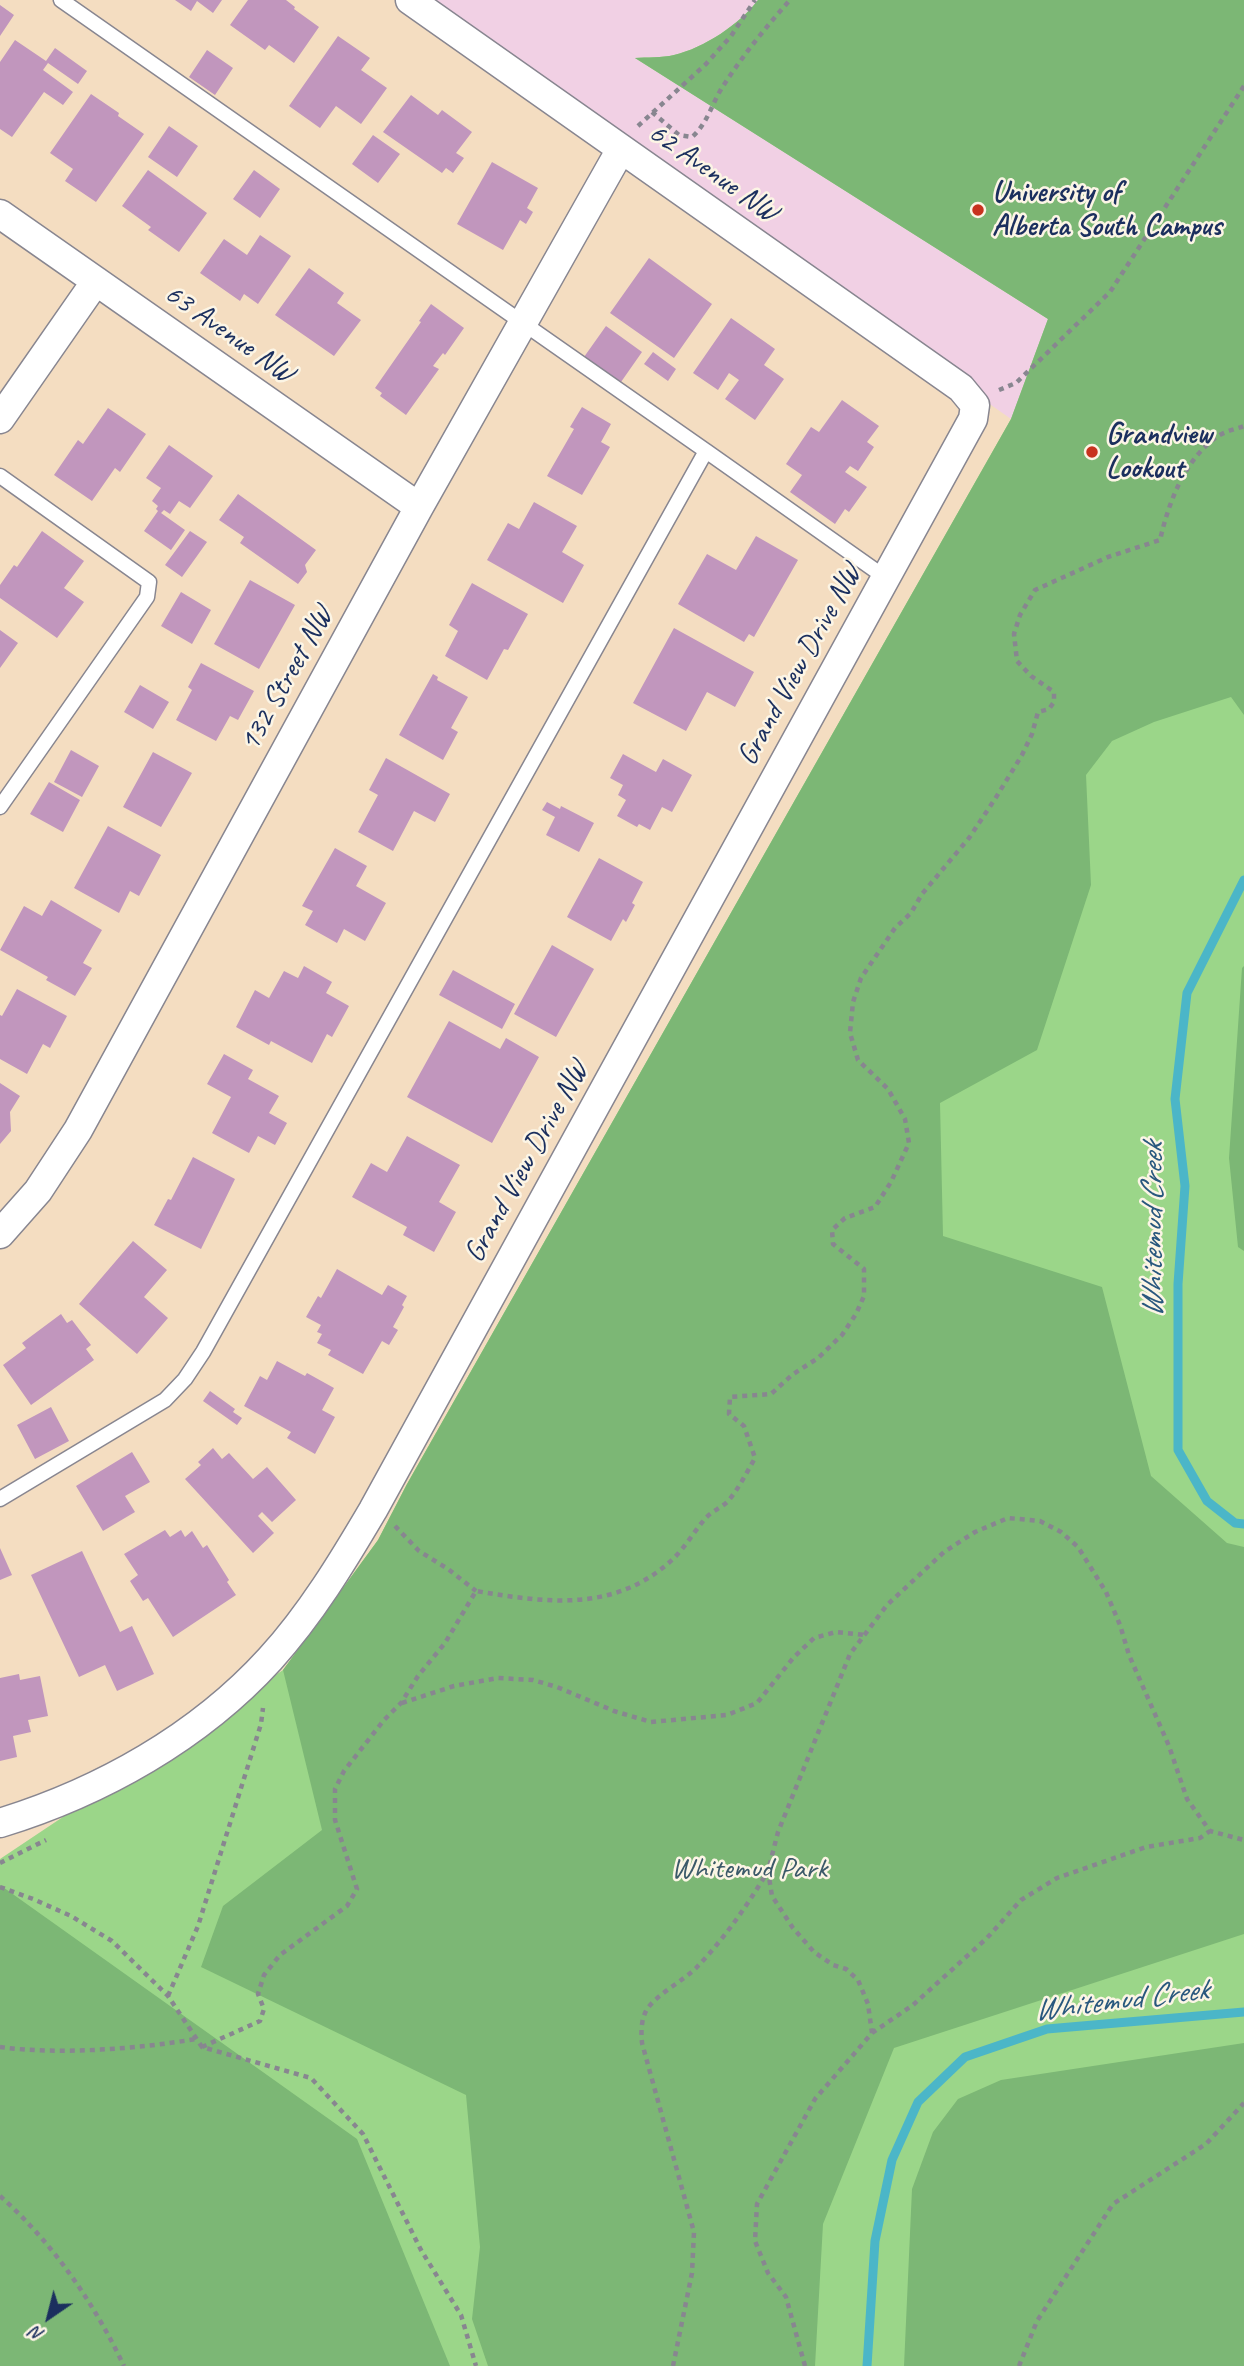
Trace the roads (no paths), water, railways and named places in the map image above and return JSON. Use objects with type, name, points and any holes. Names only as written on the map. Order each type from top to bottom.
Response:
[{"type":"street","name":"62 Avenue NW","points":[[410,0],[961,388],[991,399]]},
{"type":"street","name":"132 Street NW","points":[[0,1234],[38,1191],[78,1129],[419,507],[621,149]]},
{"type":"street","name":"63 Avenue NW","points":[[0,214],[419,507]]},
{"type":"street","points":[[0,419],[96,281]]},
{"type":"street","name":"Grand View Drive NW","points":[[0,1823],[43,1810],[112,1779],[189,1731],[234,1696],[271,1658],[337,1571],[973,419],[991,399]]},
{"type":"lane","points":[[61,0],[886,578]]},
{"type":"lane","points":[[0,1499],[165,1400],[185,1379],[706,451]]},
{"type":"lane","points":[[0,476],[149,582],[147,597],[0,807]]},
{"type":"waterway","name":"Whitemud Creek","points":[[1244,880],[1187,993],[1175,1099],[1185,1186],[1178,1284],[1178,1450],[1207,1501],[1235,1523],[1244,1524]]},
{"type":"waterway","name":"Whitemud Creek","points":[[867,2366],[875,2241],[892,2160],[918,2102],[965,2057],[1047,2029],[1244,2012]]},
{"type":"place","name":"University of Alberta South Campus","points":[[978,210]]},
{"type":"place","name":"Grandview Lookout","points":[[1092,452]]},
{"type":"park label","name":"Whitemud Park","points":[[749,1869]]}]
